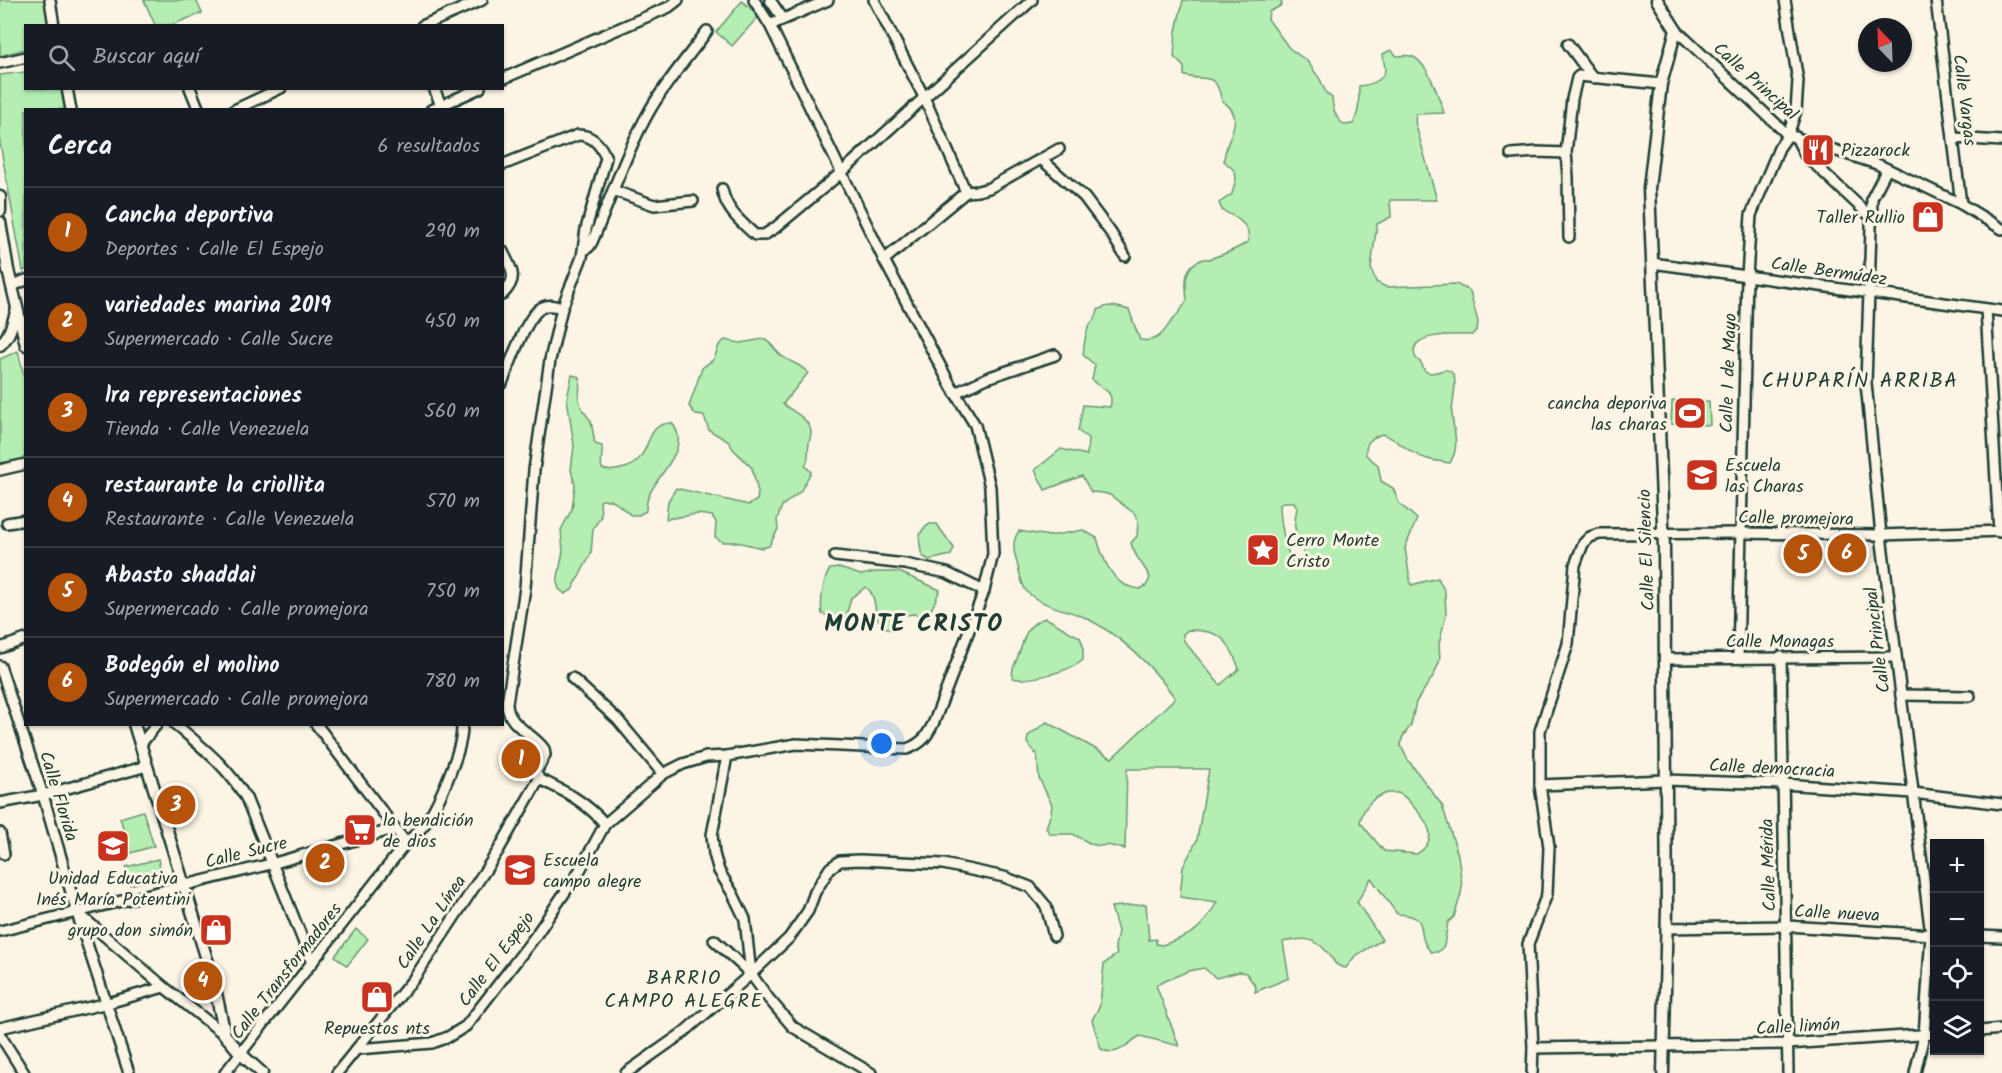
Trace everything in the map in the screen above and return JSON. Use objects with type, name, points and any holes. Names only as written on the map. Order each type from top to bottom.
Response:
[{"type":"street","points":[[50,0],[54,24]]},
{"type":"street","points":[[426,24],[470,3],[482,0]]},
{"type":"street","points":[[504,78],[669,7],[678,0]]},
{"type":"street","points":[[539,780],[571,794],[588,806],[605,824],[663,774],[683,764],[706,757],[727,756],[796,744],[907,749],[927,737],[984,591],[993,554],[990,487],[975,425],[955,393],[884,260],[770,25],[755,0]]},
{"type":"street","points":[[770,0],[783,19]]},
{"type":"street","points":[[770,25],[828,0]]},
{"type":"street","points":[[874,0],[924,97],[966,192]]},
{"type":"street","points":[[722,189],[728,208],[755,235],[759,236],[775,228],[841,172],[1032,0]]},
{"type":"street","name":"Calle Principal","points":[[1658,0],[1676,30],[1792,136],[1887,169],[1961,204],[2002,229]]},
{"type":"street","name":"Calle 1 de Mayo","points":[[1738,657],[1747,276],[1751,215],[1779,148],[1792,136],[1796,111],[1798,81],[1785,0]]},
{"type":"street","name":"Calle Vargas","points":[[1936,0],[1961,204]]},
{"type":"street","name":"Calle El Silencio","points":[[1663,1073],[1666,928],[1665,659],[1663,533],[1649,188],[1661,84],[1676,30]]},
{"type":"street","points":[[584,250],[591,245],[615,191],[624,164],[651,108],[707,31]]},
{"type":"street","points":[[1568,44],[1593,78]]},
{"type":"street","points":[[0,63],[24,57]]},
{"type":"street","points":[[1569,237],[1566,153],[1576,79],[1579,76],[1661,84]]},
{"type":"street","points":[[67,90],[71,108]]},
{"type":"street","points":[[191,90],[198,108]]},
{"type":"street","points":[[238,108],[277,90]]},
{"type":"street","points":[[435,90],[442,107],[476,90]]},
{"type":"street","points":[[504,164],[578,135],[586,135],[599,146],[606,158],[586,229],[584,250],[562,308],[547,306],[536,311],[504,378]]},
{"type":"street","points":[[1792,136],[1805,154],[1872,218]]},
{"type":"street","points":[[1953,138],[2002,141]]},
{"type":"street","points":[[884,260],[966,192],[985,189],[1059,149]]},
{"type":"street","points":[[1510,154],[1566,153]]},
{"type":"street","points":[[1041,159],[1084,197],[1125,256]]},
{"type":"street","name":"Calle Principal","points":[[1887,169],[1872,198],[1866,382],[1881,535],[1930,914]]},
{"type":"street","points":[[615,191],[654,205],[693,201]]},
{"type":"street","points":[[0,197],[0,211]]},
{"type":"street","points":[[0,222],[8,270],[24,337]]},
{"type":"street","points":[[504,254],[511,266],[513,278],[510,287],[504,293]]},
{"type":"street","name":"Calle Bermúdez","points":[[1652,263],[2002,311]]},
{"type":"street","points":[[0,279],[8,270]]},
{"type":"street","points":[[12,286],[24,281]]},
{"type":"street","name":"Calle La Línea","points":[[337,1073],[415,977],[498,851],[539,780],[536,772],[544,755],[544,748],[511,720],[507,703],[525,588],[541,417],[562,308]]},
{"type":"street","points":[[0,345],[5,341],[11,329],[17,309]]},
{"type":"street","points":[[1986,309],[2000,532]]},
{"type":"street","points":[[955,393],[987,378],[1055,355]]},
{"type":"street","points":[[0,470],[24,464]]},
{"type":"street","points":[[7,523],[24,520]]},
{"type":"street","name":"Calle promejora","points":[[1540,785],[1540,730],[1568,644],[1575,565],[1583,544],[1590,537],[1599,534],[1663,533],[1881,535],[2000,532]]},
{"type":"street","points":[[835,556],[905,564],[947,573],[984,591]]},
{"type":"street","points":[[0,648],[24,640]]},
{"type":"street","name":"Calle Monagas","points":[[1665,659],[1781,656],[1896,657]]},
{"type":"street","name":"Calle Mérida","points":[[1781,656],[1788,1073]]},
{"type":"street","name":"Calle Florida","points":[[0,666],[43,795],[77,913],[129,1073]]},
{"type":"street","points":[[572,678],[618,720],[663,774]]},
{"type":"street","points":[[1901,695],[1970,696]]},
{"type":"street","points":[[135,726],[213,979],[225,1035]]},
{"type":"street","points":[[140,745],[155,726]]},
{"type":"street","points":[[177,726],[219,762],[234,778],[246,798],[312,963]]},
{"type":"street","points":[[317,726],[406,843]]},
{"type":"street","name":"Calle Transformadores","points":[[242,1055],[406,843],[426,822],[440,798],[459,746],[463,731],[462,726]]},
{"type":"street","points":[[727,756],[712,834],[714,854],[718,871],[745,919],[751,974]]},
{"type":"street","points":[[0,803],[43,795],[147,766]]},
{"type":"street","name":"Calle democracia","points":[[1540,785],[1665,780],[1783,784],[1913,793],[2002,804]]},
{"type":"street","points":[[1532,1073],[1528,944],[1547,894],[1549,847],[1540,785]]},
{"type":"street","name":"Calle El Espejo","points":[[358,1049],[432,1043],[466,1026],[534,938],[580,870],[605,824]]},
{"type":"street","name":"Calle Sucre","points":[[0,931],[271,864],[394,829]]},
{"type":"street","points":[[0,833],[4,854]]},
{"type":"street","points":[[626,1073],[683,1033],[789,938],[800,925],[815,892],[830,868],[840,861],[943,864],[1004,877],[1030,887],[1046,906],[1054,936]]},
{"type":"street","points":[[77,913],[225,1035],[262,1073]]},
{"type":"street","name":"Calle nueva","points":[[1666,928],[1786,926],[1930,935]]},
{"type":"street","points":[[1984,936],[2002,937]]},
{"type":"street","points":[[714,939],[751,974],[793,1027],[871,1073]]},
{"type":"street","name":"Calle Principal","points":[[1915,1073],[1924,1035],[1932,947]]},
{"type":"street","points":[[0,1028],[108,1003],[164,987]]},
{"type":"street","points":[[1984,1031],[2002,1029]]},
{"type":"street","name":"Calle limón","points":[[1533,1048],[1787,1044],[1930,1034]]},
{"type":"street","points":[[0,1035],[24,1073]]},
{"type":"street","points":[[225,1073],[242,1055]]},
{"type":"green space","points":[[0,0],[45,0],[50,24],[24,24],[24,49],[0,56]]},
{"type":"green space","points":[[144,0],[196,0],[202,13],[174,24],[155,24]]},
{"type":"green space","points":[[1183,0],[1281,0],[1282,5],[1269,12],[1268,19],[1289,48],[1307,61],[1320,79],[1326,93],[1332,98],[1337,116],[1344,125],[1353,124],[1356,118],[1359,86],[1371,84],[1384,74],[1383,54],[1391,50],[1397,56],[1411,56],[1423,65],[1442,106],[1444,113],[1416,114],[1415,122],[1437,200],[1390,200],[1391,217],[1377,224],[1371,268],[1376,282],[1386,287],[1456,284],[1470,291],[1478,322],[1477,329],[1472,335],[1426,338],[1415,348],[1415,356],[1425,371],[1432,373],[1448,370],[1454,376],[1452,413],[1456,441],[1455,452],[1450,463],[1430,460],[1382,434],[1370,441],[1366,455],[1378,465],[1381,481],[1393,488],[1399,503],[1417,519],[1405,548],[1411,585],[1438,578],[1445,592],[1446,615],[1439,644],[1440,660],[1434,675],[1416,702],[1411,725],[1402,738],[1401,746],[1408,760],[1442,805],[1458,855],[1462,886],[1454,917],[1448,922],[1444,946],[1438,952],[1431,952],[1426,945],[1416,918],[1397,914],[1371,878],[1357,902],[1382,940],[1355,956],[1346,968],[1336,964],[1323,947],[1313,941],[1302,939],[1283,942],[1289,978],[1255,992],[1256,987],[1246,973],[1239,972],[1216,978],[1204,968],[1188,971],[1156,985],[1179,1046],[1140,1036],[1121,1049],[1112,1052],[1101,1049],[1092,1020],[1100,1005],[1104,964],[1117,954],[1115,947],[1118,931],[1111,907],[1146,904],[1149,940],[1156,939],[1156,944],[1162,945],[1195,931],[1206,920],[1217,902],[1180,897],[1183,867],[1197,840],[1209,769],[1127,769],[1125,849],[1091,844],[1073,834],[1050,834],[1046,828],[1052,805],[1039,778],[1037,755],[1027,743],[1028,736],[1047,722],[1112,758],[1175,698],[1147,664],[1112,634],[1086,618],[1048,604],[1027,592],[1021,579],[1014,541],[1019,531],[1050,536],[1083,530],[1097,538],[1107,564],[1120,582],[1140,589],[1146,586],[1150,578],[1131,543],[1137,536],[1138,521],[1135,514],[1110,495],[1091,492],[1082,476],[1045,490],[1035,470],[1061,449],[1087,455],[1088,438],[1078,431],[1083,405],[1110,407],[1109,393],[1092,380],[1095,365],[1083,355],[1087,330],[1098,310],[1110,306],[1129,310],[1140,340],[1152,340],[1163,332],[1187,300],[1186,282],[1192,266],[1203,259],[1222,255],[1248,242],[1249,236],[1245,226],[1237,218],[1222,210],[1219,203],[1232,194],[1236,179],[1235,171],[1224,161],[1233,129],[1234,114],[1222,101],[1215,82],[1184,75],[1184,67],[1174,57],[1176,31]],"holes":[[[1294,502],[1297,508],[1295,528],[1304,556],[1298,564],[1293,563],[1285,543],[1280,511],[1280,504]],[[1188,630],[1216,634],[1227,643],[1239,669],[1220,685],[1184,641],[1183,634]],[[1388,793],[1402,795],[1427,824],[1430,836],[1424,848],[1417,854],[1384,851],[1360,822],[1369,803]]]},
{"type":"green space","points":[[742,1],[759,16],[732,46],[716,32]]},
{"type":"green space","points":[[24,72],[24,90],[62,90],[66,108],[24,108],[23,271],[0,143],[0,75]]},
{"type":"green space","points":[[764,339],[782,356],[808,373],[783,404],[801,416],[808,424],[811,434],[805,466],[811,472],[800,492],[782,506],[777,520],[778,529],[769,546],[762,548],[737,542],[722,542],[715,537],[716,522],[712,516],[698,514],[666,519],[668,501],[676,488],[749,505],[757,500],[758,492],[752,468],[729,442],[709,430],[704,416],[696,415],[689,406],[702,368],[714,359],[719,345],[725,340],[740,343]]},
{"type":"green space","points":[[18,351],[24,376],[24,459],[0,463],[0,359]]},
{"type":"green space","points":[[572,375],[580,377],[579,401],[591,421],[595,444],[602,446],[602,469],[616,470],[634,463],[641,457],[651,435],[662,425],[672,423],[678,434],[678,445],[674,456],[653,488],[646,511],[639,515],[631,515],[613,501],[600,501],[601,516],[593,529],[591,554],[572,590],[565,594],[559,589],[557,582],[563,551],[561,530],[572,509],[575,485],[571,470],[574,446],[567,398]]},
{"type":"green space","name":"cancha deporiva las charas","points":[[1672,401],[1709,401],[1710,425],[1671,424]]},
{"type":"green space","points":[[930,524],[937,524],[954,548],[951,555],[929,560],[922,556],[920,542],[922,530]]},
{"type":"green space","points":[[839,568],[861,575],[875,572],[899,572],[940,590],[928,617],[914,614],[898,616],[891,630],[879,622],[871,592],[866,587],[851,598],[845,621],[822,614],[821,609],[824,585],[830,569]]},
{"type":"green space","points":[[1045,618],[1080,637],[1083,645],[1083,660],[1049,675],[1013,678],[1013,669],[1026,633],[1033,624]]},
{"type":"green space","points":[[521,741],[538,750],[521,779],[505,768]]},
{"type":"green space","points":[[143,811],[154,846],[131,853],[120,818]]},
{"type":"green space","points":[[158,859],[162,877],[130,885],[126,867]]},
{"type":"green space","points":[[356,929],[368,939],[347,966],[335,956]]},
{"type":"place","name":"Pizzarock","points":[[1818,150]]},
{"type":"place","name":"Taller Rullio","points":[[1928,217]]},
{"type":"place","name":"cancha deporiva las charas","points":[[1690,413]]},
{"type":"place","name":"Escuela las Charas","points":[[1702,475]]},
{"type":"place","name":"Cerro Monte Cristo","points":[[1263,550]]},
{"type":"place","name":"Bodegón el molino","points":[[1847,553]]},
{"type":"place","name":"Abasto shaddai","points":[[1803,554]]},
{"type":"place","name":"Cancha deportiva","points":[[521,759]]},
{"type":"place","name":"lra representaciones","points":[[176,805]]},
{"type":"place","name":"la bendición de dios","points":[[360,830]]},
{"type":"place","name":"Unidad Educativa Inés María Potentini","points":[[113,846]]},
{"type":"place","name":"variedades marina 2019","points":[[325,863]]},
{"type":"place","name":"Escuela campo alegre","points":[[520,870]]},
{"type":"place","name":"grupo don simón","points":[[216,930]]},
{"type":"place","name":"restaurante la criollita","points":[[203,981]]},
{"type":"place","name":"Repuestos nts","points":[[377,997]]},
{"type":"district","name":"CHUPARÍN ARRIBA","points":[[1860,380]]},
{"type":"district","name":"MONTE CRISTO","points":[[914,623]]},
{"type":"district","name":"BARRIO CAMPO ALEGRE","points":[[684,988]]}]
